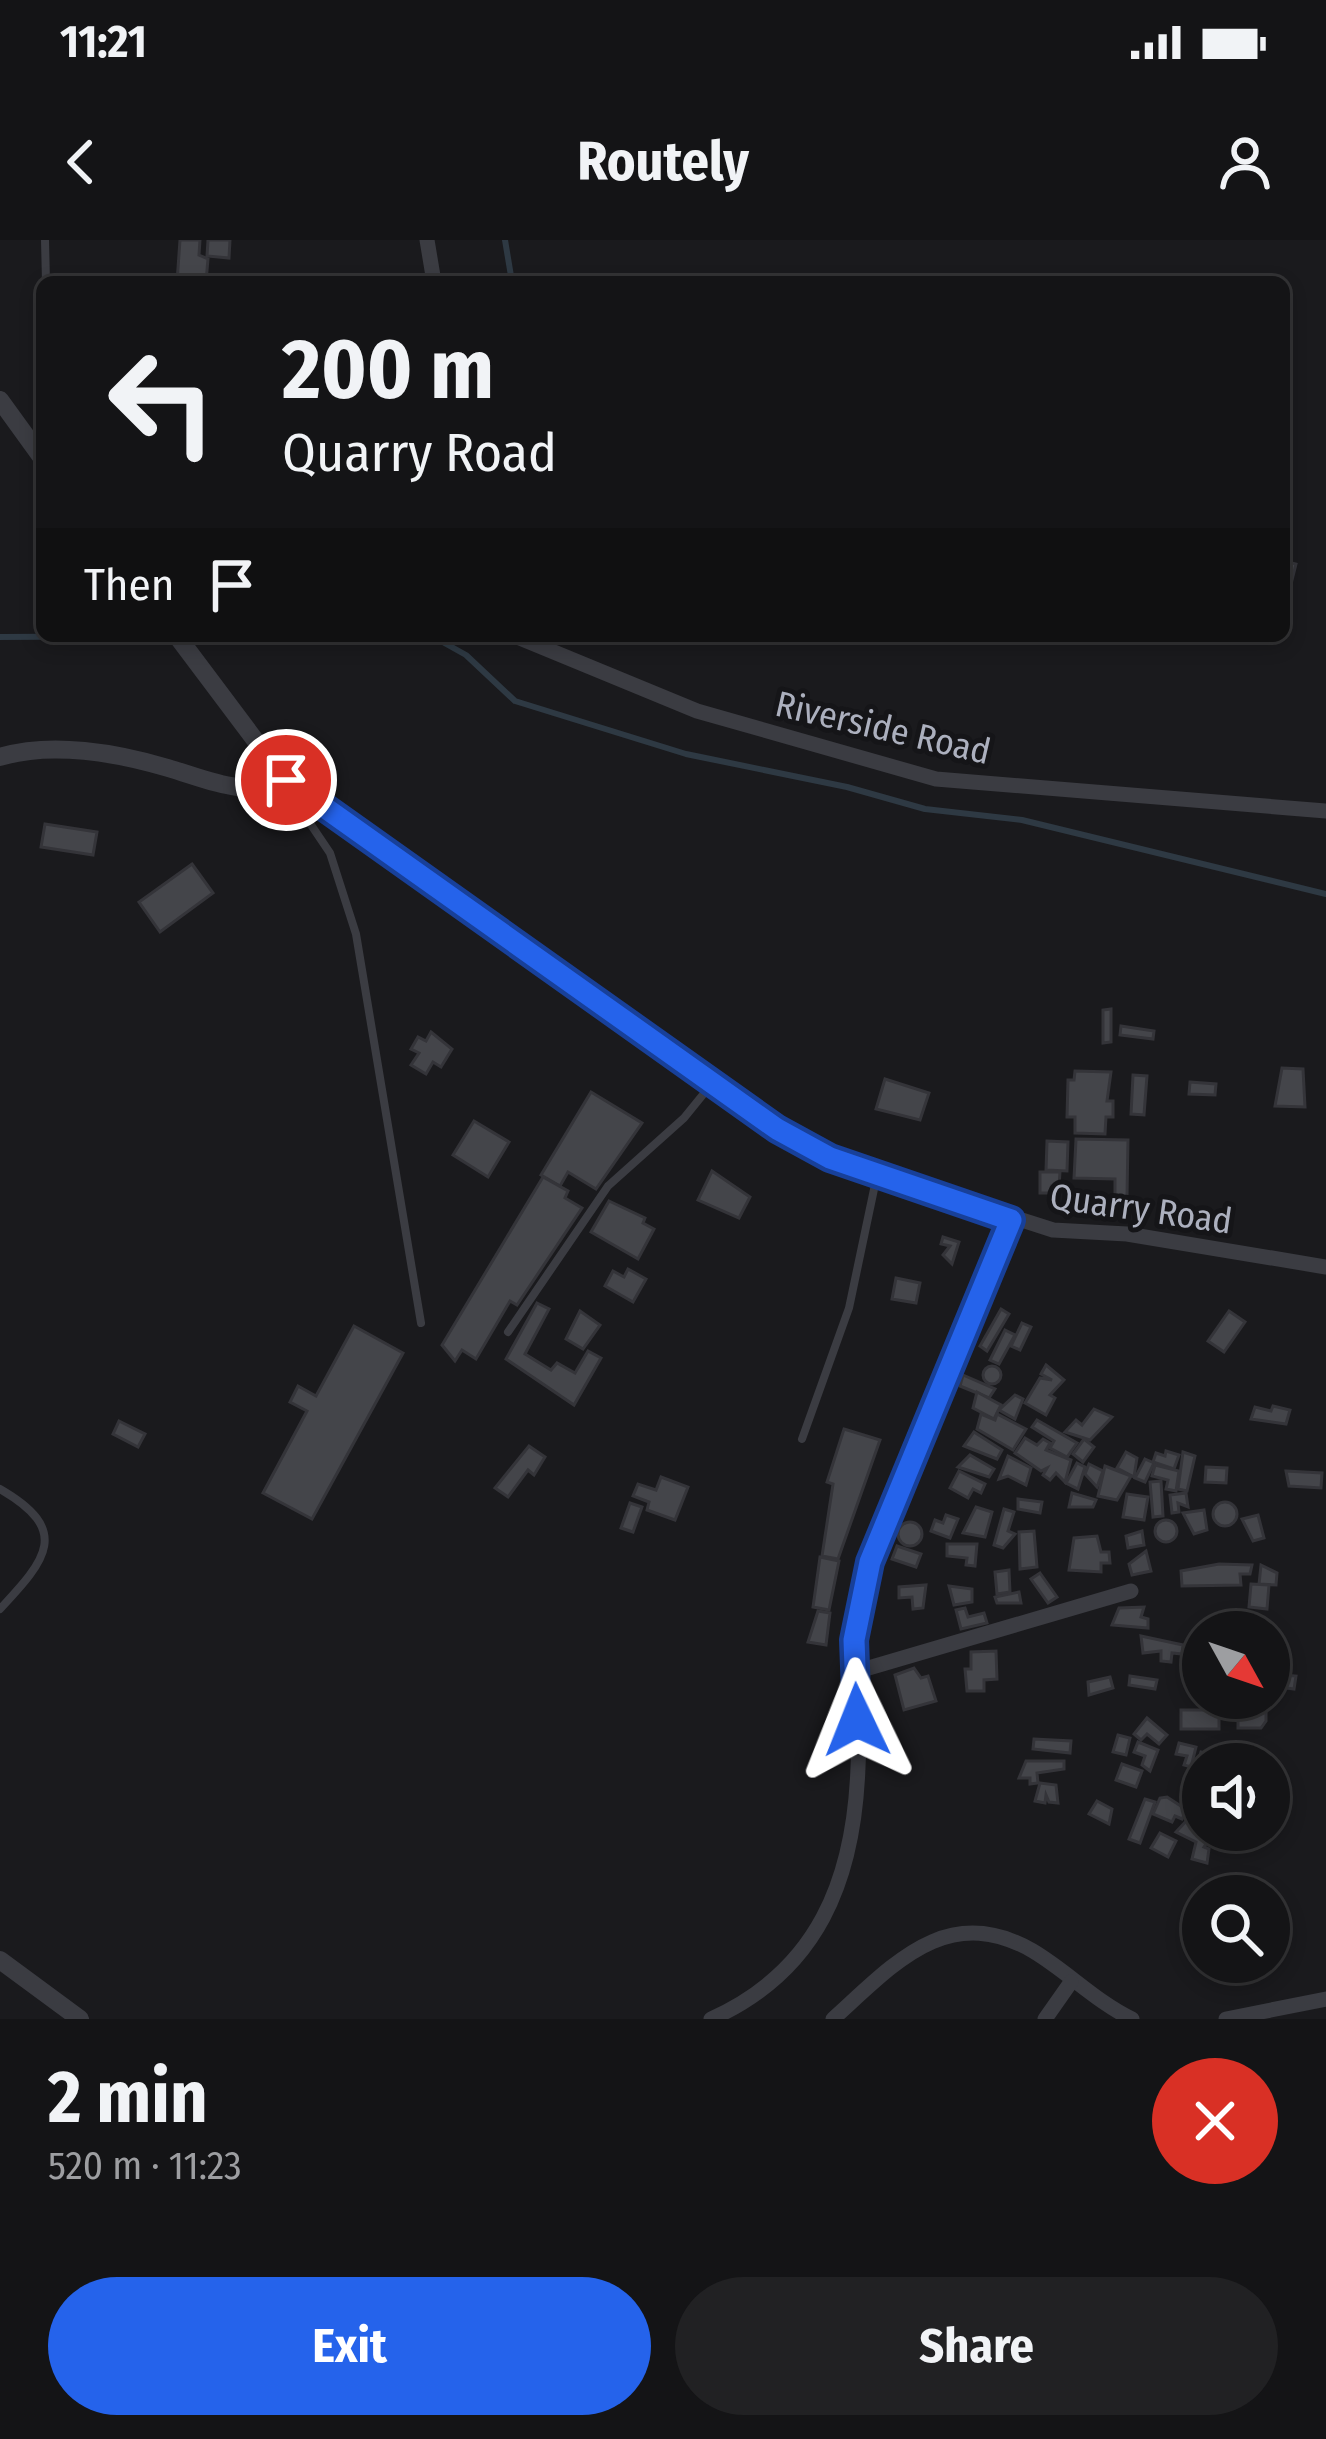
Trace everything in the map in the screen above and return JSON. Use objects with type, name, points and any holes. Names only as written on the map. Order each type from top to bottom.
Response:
[{"type":"street","points":[[427,240],[433,276]]},
{"type":"street","points":[[0,400],[36,450]]},
{"type":"street","points":[[182,642],[293,786]]},
{"type":"street","name":"Riverside Road","points":[[530,642],[697,711],[936,779],[1326,812]]},
{"type":"street","points":[[0,757],[65,751],[121,757],[245,792],[293,786]]},
{"type":"street","name":"Quarry Road","points":[[293,786],[478,913],[711,1085],[812,1148],[877,1175],[1053,1231],[1127,1234],[1326,1267]]},
{"type":"street","points":[[714,2019],[785,1975],[809,1945],[830,1901],[849,1839],[858,1767],[854,1640],[870,1562],[1011,1220]]},
{"type":"street","points":[[855,1672],[1131,1591]]},
{"type":"street","points":[[833,2019],[911,1951],[943,1934],[972,1932],[1032,1951],[1071,1982],[1132,2019]]},
{"type":"street","points":[[0,1960],[59,2010],[80,2019]]},
{"type":"street","points":[[1046,2019],[1071,1982]]},
{"type":"street","points":[[1226,2019],[1326,2000]]},
{"type":"lane","points":[[45,240],[46,276]]},
{"type":"lane","points":[[293,786],[301,810],[330,853],[356,934],[421,1323]]},
{"type":"lane","points":[[508,1332],[608,1186],[684,1118],[711,1085]]},
{"type":"lane","points":[[802,1439],[849,1308],[877,1175]]},
{"type":"lane","points":[[0,1489],[26,1504],[46,1529],[47,1549],[0,1609]]},
{"type":"building","points":[[180,240],[200,240],[199,255],[208,259],[207,276],[177,276]]},
{"type":"building","points":[[208,240],[230,240],[229,258],[207,256]]},
{"type":"building","points":[[45,824],[97,832],[93,855],[41,847]]},
{"type":"building","points":[[192,864],[213,893],[160,932],[139,902]]},
{"type":"building","points":[[1111,1009],[1111,1042],[1103,1043],[1103,1010]]},
{"type":"building","points":[[1121,1026],[1154,1031],[1153,1039],[1120,1035]]},
{"type":"building","points":[[431,1032],[452,1049],[441,1067],[433,1062],[426,1074],[411,1065],[419,1053],[411,1049],[418,1037],[426,1041]]},
{"type":"building","points":[[1282,1068],[1303,1069],[1305,1107],[1275,1106]]},
{"type":"building","points":[[1075,1071],[1111,1072],[1107,1101],[1113,1101],[1113,1117],[1106,1117],[1105,1134],[1075,1133],[1075,1117],[1067,1117],[1068,1080],[1074,1080]]},
{"type":"building","points":[[1133,1075],[1147,1076],[1144,1115],[1131,1114]]},
{"type":"building","points":[[885,1079],[929,1093],[920,1120],[876,1109]]},
{"type":"building","points":[[1190,1082],[1216,1084],[1215,1095],[1189,1094]]},
{"type":"building","points":[[591,1092],[642,1123],[596,1189],[568,1172],[560,1186],[541,1175]]},
{"type":"building","points":[[474,1121],[509,1142],[488,1177],[453,1155]]},
{"type":"building","points":[[1076,1139],[1128,1140],[1127,1197],[1115,1197],[1115,1179],[1074,1178]]},
{"type":"building","points":[[1047,1141],[1068,1142],[1067,1171],[1046,1170]]},
{"type":"building","points":[[712,1171],[750,1197],[739,1218],[698,1200]]},
{"type":"building","points":[[1040,1172],[1060,1172],[1059,1186],[1052,1186],[1052,1193],[1040,1193]]},
{"type":"building","points":[[543,1177],[568,1191],[565,1198],[582,1208],[517,1305],[510,1301],[476,1359],[462,1350],[455,1361],[442,1345]]},
{"type":"building","points":[[609,1201],[645,1218],[643,1223],[654,1229],[638,1259],[591,1232]]},
{"type":"building","points":[[943,1237],[959,1242],[952,1264],[943,1255],[950,1246],[941,1244]]},
{"type":"building","points":[[628,1269],[646,1279],[633,1302],[605,1286],[613,1271],[624,1277]]},
{"type":"building","points":[[896,1278],[920,1283],[916,1303],[892,1299]]},
{"type":"building","points":[[537,1303],[549,1309],[525,1354],[551,1370],[557,1363],[575,1373],[588,1351],[601,1358],[574,1405],[506,1359]]},
{"type":"building","points":[[1001,1309],[1009,1314],[987,1351],[980,1346]]},
{"type":"building","points":[[580,1311],[600,1325],[583,1349],[566,1339]]},
{"type":"building","points":[[1229,1311],[1245,1322],[1224,1352],[1208,1341]]},
{"type":"building","points":[[1022,1323],[1031,1327],[1020,1350],[1011,1346]]},
{"type":"building","points":[[354,1326],[403,1353],[312,1519],[263,1493],[307,1411],[290,1402],[298,1386],[316,1396]]},
{"type":"building","points":[[1005,1330],[1015,1335],[999,1364],[990,1360]]},
{"type":"building","points":[[1046,1365],[1064,1380],[1050,1395],[1055,1398],[1046,1415],[1025,1403],[1040,1378],[1052,1380],[1041,1374]]},
{"type":"building","points":[[992,1366],[1001,1375],[992,1384],[983,1375]]},
{"type":"building","points":[[963,1375],[995,1389],[989,1398],[960,1386]]},
{"type":"building","points":[[977,1392],[1001,1405],[994,1419],[973,1408]]},
{"type":"building","points":[[1015,1395],[1023,1399],[1015,1419],[999,1410]]},
{"type":"building","points":[[1273,1406],[1290,1410],[1286,1424],[1251,1419],[1255,1407],[1271,1411]]},
{"type":"building","points":[[1094,1409],[1112,1417],[1090,1440],[1065,1432],[1076,1420],[1082,1425]]},
{"type":"building","points":[[981,1414],[995,1420],[997,1414],[1026,1429],[1013,1450],[977,1429]]},
{"type":"building","points":[[1037,1420],[1077,1443],[1067,1457],[1050,1448],[1054,1441],[1032,1427]]},
{"type":"building","points":[[119,1421],[145,1434],[138,1447],[113,1434]]},
{"type":"building","points":[[844,1429],[880,1440],[838,1559],[822,1556],[833,1484],[827,1482]]},
{"type":"building","points":[[974,1432],[1002,1450],[997,1459],[964,1446]]},
{"type":"building","points":[[1025,1438],[1037,1445],[1043,1439],[1050,1443],[1046,1450],[1071,1460],[1065,1482],[1056,1473],[1050,1480],[1043,1475],[1047,1468],[1041,1471],[1015,1453]]},
{"type":"building","points":[[1084,1439],[1094,1447],[1083,1462],[1073,1454]]},
{"type":"building","points":[[529,1446],[545,1457],[534,1475],[528,1470],[508,1497],[495,1488]]},
{"type":"building","points":[[1166,1451],[1179,1455],[1174,1469],[1153,1462],[1156,1453],[1165,1456]]},
{"type":"building","points":[[1126,1452],[1137,1458],[1134,1477],[1117,1468]]},
{"type":"building","points":[[1183,1452],[1195,1456],[1187,1491],[1178,1489]]},
{"type":"building","points":[[970,1455],[994,1469],[989,1477],[958,1467]]},
{"type":"building","points":[[1008,1456],[1031,1468],[1026,1485],[1008,1476],[999,1479]]},
{"type":"building","points":[[1145,1459],[1154,1463],[1145,1482],[1135,1478]]},
{"type":"building","points":[[1077,1463],[1085,1467],[1078,1489],[1066,1483]]},
{"type":"building","points":[[1089,1464],[1103,1471],[1097,1487],[1085,1474]]},
{"type":"building","points":[[1155,1465],[1179,1471],[1176,1491],[1166,1489],[1168,1480],[1152,1476]]},
{"type":"building","points":[[1105,1466],[1131,1476],[1117,1500],[1098,1496]]},
{"type":"building","points":[[1206,1467],[1227,1468],[1226,1483],[1205,1482]]},
{"type":"building","points":[[959,1471],[985,1484],[981,1493],[973,1489],[968,1498],[950,1488]]},
{"type":"building","points":[[1286,1471],[1322,1473],[1321,1488],[1289,1486]]},
{"type":"building","points":[[661,1477],[688,1487],[675,1520],[647,1510],[649,1502],[633,1496],[638,1484],[656,1490]]},
{"type":"building","points":[[1161,1481],[1163,1516],[1153,1517],[1150,1482]]},
{"type":"building","points":[[1072,1493],[1096,1500],[1093,1507],[1069,1507]]},
{"type":"building","points":[[1186,1493],[1188,1507],[1178,1503],[1179,1512],[1172,1513],[1170,1495]]},
{"type":"building","points":[[1127,1494],[1148,1497],[1144,1520],[1123,1517]]},
{"type":"building","points":[[1018,1499],[1042,1502],[1040,1513],[1018,1509]]},
{"type":"building","points":[[1220,1502],[1230,1502],[1237,1514],[1230,1526],[1220,1526],[1213,1519],[1213,1509]]},
{"type":"building","points":[[630,1503],[642,1507],[633,1532],[621,1528]]},
{"type":"building","points":[[976,1507],[992,1512],[985,1537],[963,1533]]},
{"type":"building","points":[[1004,1509],[1014,1512],[1008,1531],[1015,1534],[1003,1548],[994,1545]]},
{"type":"building","points":[[1204,1510],[1207,1530],[1194,1534],[1183,1513]]},
{"type":"building","points":[[946,1515],[958,1519],[950,1538],[931,1531],[935,1520],[943,1523]]},
{"type":"building","points":[[1258,1515],[1264,1538],[1253,1541],[1242,1519]]},
{"type":"building","points":[[1166,1520],[1177,1531],[1166,1542],[1155,1531]]},
{"type":"building","points":[[910,1522],[919,1525],[919,1543],[910,1546],[901,1543],[898,1534],[901,1525]]},
{"type":"building","points":[[1034,1531],[1037,1567],[1020,1569],[1019,1532]]},
{"type":"building","points":[[1142,1531],[1144,1545],[1128,1548],[1126,1536]]},
{"type":"building","points":[[1097,1536],[1101,1552],[1109,1552],[1110,1563],[1101,1563],[1101,1572],[1069,1570],[1074,1538]]},
{"type":"building","points":[[947,1544],[977,1544],[975,1566],[966,1565],[967,1558],[947,1556]]},
{"type":"building","points":[[897,1546],[921,1554],[916,1567],[892,1559]]},
{"type":"building","points":[[1146,1551],[1151,1571],[1132,1575],[1129,1564]]},
{"type":"building","points":[[820,1557],[839,1561],[829,1610],[813,1607]]},
{"type":"building","points":[[1219,1564],[1252,1565],[1250,1574],[1240,1574],[1241,1585],[1182,1586],[1181,1571]]},
{"type":"building","points":[[1261,1565],[1277,1573],[1276,1585],[1259,1584]]},
{"type":"building","points":[[1009,1570],[1010,1592],[997,1594],[995,1572]]},
{"type":"building","points":[[1040,1573],[1057,1597],[1048,1603],[1031,1579]]},
{"type":"building","points":[[1251,1584],[1269,1585],[1267,1609],[1249,1607]]},
{"type":"building","points":[[926,1585],[923,1608],[913,1609],[912,1597],[899,1598],[899,1587]]},
{"type":"building","points":[[949,1586],[972,1589],[972,1602],[954,1605]]},
{"type":"building","points":[[1019,1592],[1021,1603],[997,1603],[995,1597]]},
{"type":"building","points":[[1144,1607],[1141,1617],[1148,1619],[1148,1628],[1112,1625],[1119,1608]]},
{"type":"building","points":[[965,1608],[968,1617],[984,1613],[987,1623],[961,1629],[956,1610]]},
{"type":"building","points":[[818,1611],[830,1613],[826,1645],[808,1642]]},
{"type":"building","points":[[1141,1636],[1182,1645],[1182,1654],[1172,1653],[1171,1662],[1161,1661],[1161,1651],[1143,1653]]},
{"type":"building","points":[[996,1651],[997,1679],[984,1680],[984,1691],[967,1691],[965,1669],[971,1669],[971,1652]]},
{"type":"building","points":[[914,1668],[921,1678],[928,1676],[936,1701],[904,1710],[895,1675]]},
{"type":"building","points":[[1130,1676],[1157,1680],[1155,1689],[1129,1685]]},
{"type":"building","points":[[1110,1677],[1113,1688],[1089,1695],[1088,1682]]},
{"type":"building","points":[[1181,1710],[1182,1719],[1219,1719],[1219,1729],[1181,1729]]},
{"type":"building","points":[[1147,1718],[1167,1735],[1159,1744],[1147,1734],[1141,1740],[1134,1734]]},
{"type":"building","points":[[1238,1719],[1266,1719],[1261,1728],[1238,1728]]},
{"type":"building","points":[[1118,1735],[1130,1738],[1126,1755],[1113,1752]]},
{"type":"building","points":[[1034,1739],[1071,1741],[1070,1753],[1033,1749]]},
{"type":"building","points":[[1138,1742],[1158,1750],[1150,1771],[1142,1765],[1145,1756],[1134,1752]]},
{"type":"building","points":[[1026,1761],[1064,1761],[1064,1769],[1037,1773],[1038,1783],[1030,1784],[1030,1778],[1019,1778]]},
{"type":"building","points":[[1122,1764],[1142,1771],[1136,1787],[1116,1780]]},
{"type":"building","points":[[1040,1783],[1056,1785],[1058,1803],[1049,1802],[1046,1795],[1045,1803],[1035,1801]]},
{"type":"building","points":[[1160,1798],[1182,1807],[1182,1819],[1175,1816],[1172,1822],[1153,1814]]},
{"type":"building","points":[[1145,1799],[1155,1802],[1140,1843],[1129,1839]]},
{"type":"building","points":[[1097,1801],[1112,1809],[1109,1824],[1089,1814]]},
{"type":"building","points":[[1160,1833],[1176,1841],[1168,1857],[1151,1848]]},
{"type":"building","points":[[1194,1851],[1209,1851],[1207,1863],[1192,1859]]},
{"type":"waterway","points":[[505,240],[511,276]]},
{"type":"waterway","points":[[0,637],[36,637]]},
{"type":"waterway","points":[[443,642],[466,655],[515,701],[686,754],[847,787],[925,809],[1022,820],[1326,894]]},
{"type":"route","points":[[286,780],[777,1129],[830,1158],[1011,1220],[894,1492],[870,1562],[854,1640],[857,1720]]}]
